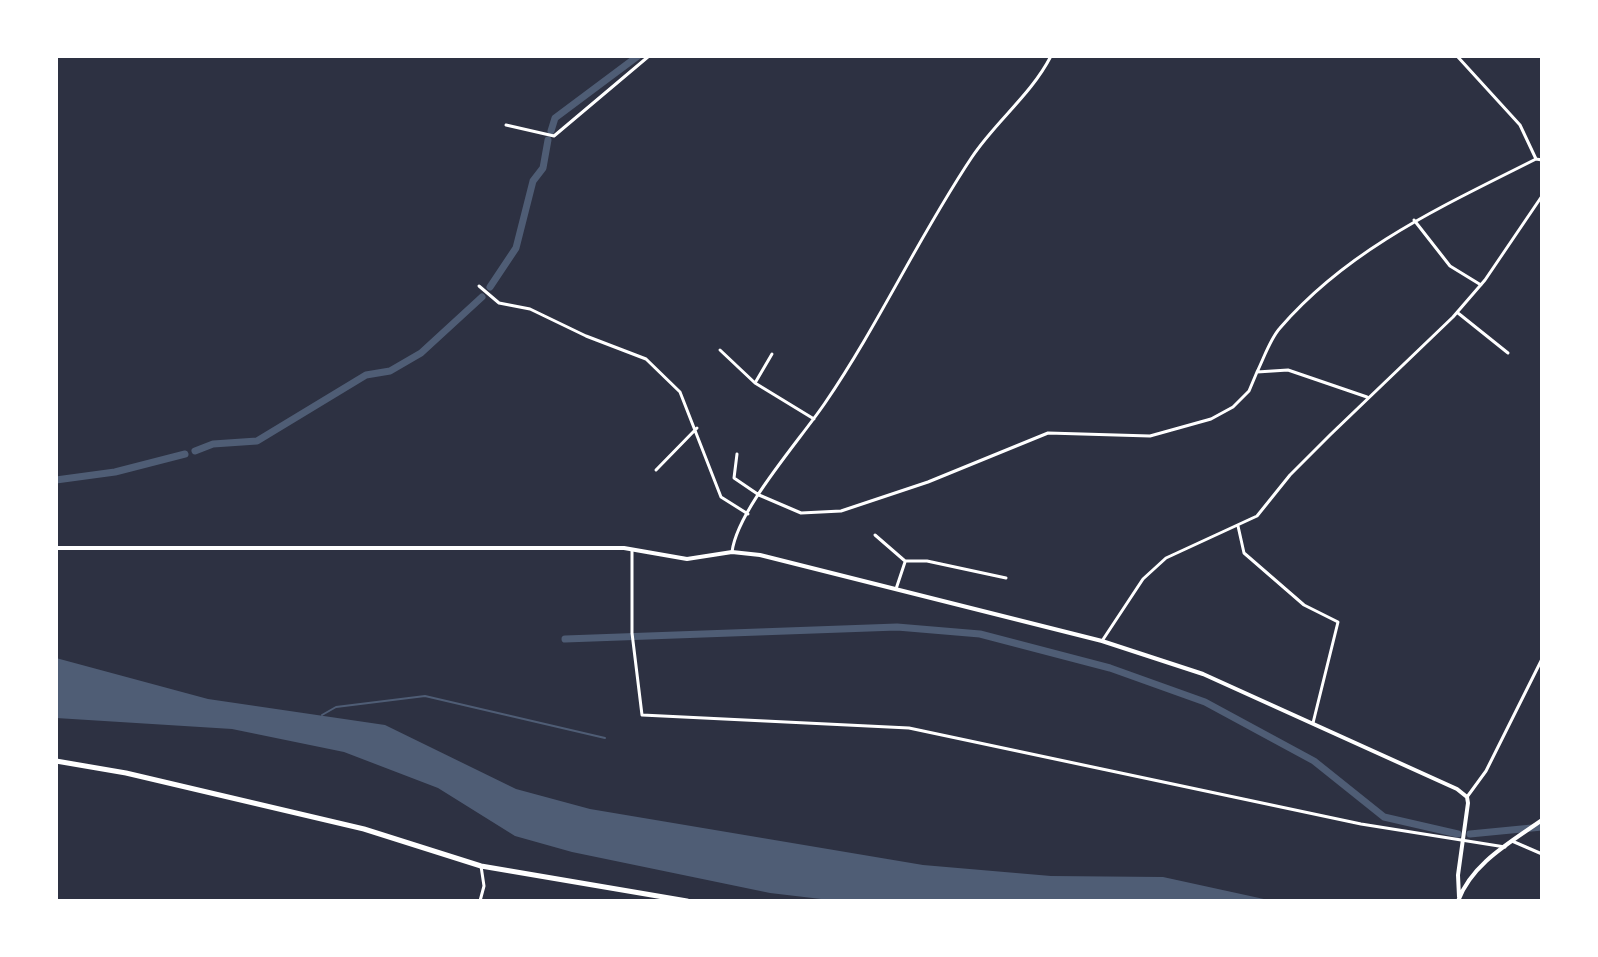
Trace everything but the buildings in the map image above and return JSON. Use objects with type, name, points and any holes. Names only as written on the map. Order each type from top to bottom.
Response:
[{"type":"main road","points":[[56,761],[126,773],[364,829],[481,866],[687,901]]},
{"type":"street","points":[[506,125],[554,136],[608,87],[649,56]]},
{"type":"street","points":[[732,552],[734,539],[759,495],[814,419],[863,343],[925,230],[973,155],[1042,74],[1051,56]]},
{"type":"street","points":[[1457,56],[1520,125],[1536,159]]},
{"type":"street","points":[[737,454],[734,478],[759,495],[801,513],[841,511],[928,482],[1048,433],[1150,436],[1223,414],[1249,391],[1278,329],[1325,280],[1414,220],[1536,159],[1542,160]]},
{"type":"street","points":[[1102,641],[1143,579],[1166,558],[1257,516],[1290,475],[1457,313],[1481,285],[1542,196]]},
{"type":"street","points":[[1414,220],[1450,266],[1481,285]]},
{"type":"street","points":[[479,286],[499,303],[530,309],[586,336],[646,359],[680,392],[697,428],[721,497],[748,514]]},
{"type":"street","points":[[1457,313],[1508,353]]},
{"type":"street","points":[[720,350],[755,383],[814,419]]},
{"type":"street","points":[[755,383],[772,354]]},
{"type":"street","points":[[1257,372],[1288,370],[1367,397]]},
{"type":"street","points":[[656,470],[697,428]]},
{"type":"street","points":[[1238,526],[1244,553],[1304,605],[1338,622],[1313,725]]},
{"type":"street","points":[[875,535],[905,561],[927,561],[1006,578]]},
{"type":"street","points":[[56,548],[632,548],[687,559],[732,552],[760,555],[1102,641],[1203,674],[1452,786],[1467,797]]},
{"type":"street","points":[[632,548],[632,633],[642,715],[909,728],[1361,824],[1505,847]]},
{"type":"street","points":[[896,589],[905,561]]},
{"type":"street","points":[[1459,899],[1467,797],[1486,771],[1542,659]]},
{"type":"street","points":[[1459,899],[1477,872],[1512,841],[1541,821]]},
{"type":"street","points":[[1512,841],[1542,854]]},
{"type":"street","points":[[480,901],[484,886],[481,866]]},
{"type":"water","points":[[56,658],[208,699],[385,725],[516,789],[590,809],[923,865],[1051,876],[1163,877],[1273,901],[838,901],[770,893],[572,852],[515,836],[438,788],[344,752],[232,729],[56,718]]},
{"type":"waterway","points":[[551,131],[555,118],[638,56]]},
{"type":"waterway","points":[[490,287],[516,248],[533,181],[543,168],[548,140]]},
{"type":"waterway","points":[[195,451],[213,444],[257,441],[366,375],[390,371],[421,353],[482,297]]},
{"type":"waterway","points":[[56,480],[115,472],[185,454]]},
{"type":"waterway","points":[[565,639],[897,627],[980,634],[1110,668],[1205,702],[1314,761],[1384,817],[1458,834]]},
{"type":"waterway","points":[[322,715],[336,707],[425,696],[605,738]]},
{"type":"waterway","points":[[1470,834],[1542,827]]}]
